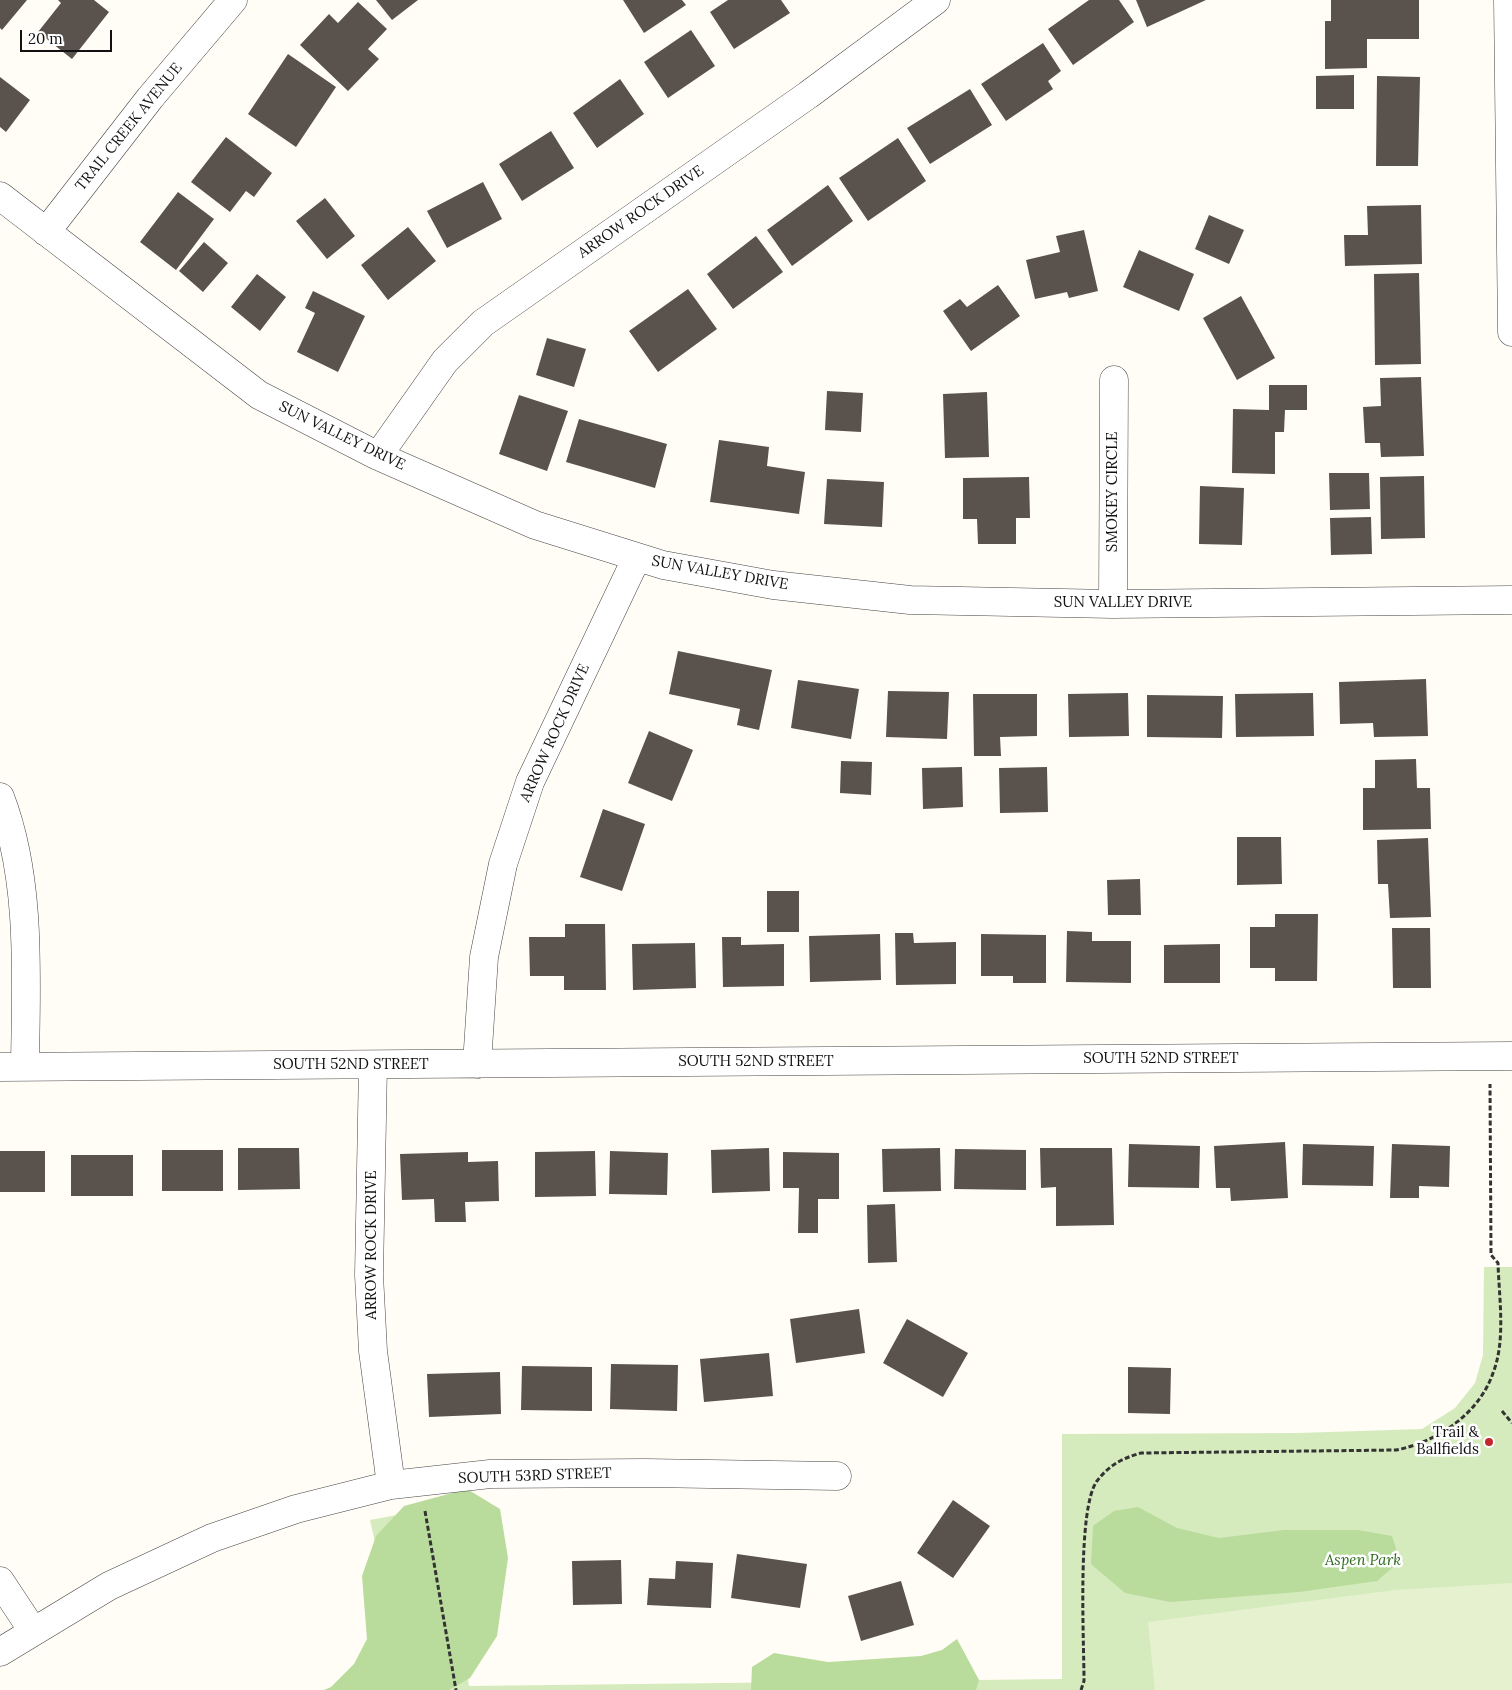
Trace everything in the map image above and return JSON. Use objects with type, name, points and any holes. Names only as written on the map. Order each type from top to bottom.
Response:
[{"type":"street","name":"TRAIL CREEK AVENUE","points":[[46,232],[150,98],[233,0]]},
{"type":"street","name":"ARROW ROCK DRIVE","points":[[378,456],[445,361],[483,323],[808,95],[936,0]]},
{"type":"street","points":[[1508,0],[1512,332]]},
{"type":"street","name":"SUN VALLEY DRIVE","points":[[0,196],[259,395],[378,456],[535,525],[663,565],[773,584],[910,600],[1113,604],[1512,600]]},
{"type":"street","name":"SMOKEY CIRCLE","points":[[1113,604],[1114,380]]},
{"type":"street","name":"ARROW ROCK DRIVE","points":[[477,1064],[484,957],[504,864],[530,782],[636,557]]},
{"type":"street","points":[[0,797],[19,870],[25,936],[12,1067]]},
{"type":"street","name":"SOUTH 52ND STREET","points":[[12,1067],[1512,1056]]},
{"type":"street","name":"ARROW ROCK DRIVE","points":[[373,1065],[369,1275],[373,1351],[391,1484]]},
{"type":"street","name":"SOUTH 53RD STREET","points":[[0,1652],[109,1586],[212,1538],[296,1509],[391,1484],[490,1474],[646,1473],[837,1476]]},
{"type":"street","points":[[0,1581],[33,1631]]},
{"type":"path","points":[[1081,1690],[1084,1681],[1085,1518],[1096,1482],[1108,1468],[1121,1459],[1141,1453],[1396,1450],[1433,1439],[1449,1428],[1480,1398],[1493,1374],[1500,1329],[1498,1263],[1491,1255],[1490,1079]]},
{"type":"path","points":[[1502,1411],[1512,1423]]},
{"type":"path","points":[[425,1509],[456,1690]]},
{"type":"green space","name":"Aspen Park","points":[[1484,1267],[1512,1267],[1512,1690],[397,1690],[408,1687],[370,1520],[440,1507],[469,1686],[1062,1679],[1062,1434],[1298,1433],[1422,1429],[1455,1408],[1475,1383],[1483,1355]]},
{"type":"green space","points":[[467,1489],[500,1509],[508,1558],[497,1636],[470,1678],[449,1690],[324,1690],[331,1687],[354,1664],[367,1639],[362,1576],[376,1536],[404,1506]]},
{"type":"green space","points":[[1138,1507],[1177,1528],[1219,1538],[1284,1530],[1358,1530],[1392,1536],[1400,1561],[1377,1581],[1299,1592],[1170,1602],[1125,1593],[1091,1564],[1093,1526],[1114,1511]]},
{"type":"green space","points":[[1512,1583],[1512,1690],[1155,1690],[1148,1622],[1395,1590]]},
{"type":"green space","points":[[957,1639],[979,1680],[976,1690],[751,1690],[752,1667],[774,1653],[828,1662],[921,1656],[942,1650]]},
{"type":"building","points":[[0,0],[27,0],[2,30],[0,28]]},
{"type":"building","points":[[58,0],[94,0],[109,12],[72,59],[38,32],[61,3]]},
{"type":"building","points":[[376,0],[418,0],[392,20]]},
{"type":"building","points":[[623,0],[682,0],[686,5],[644,33]]},
{"type":"building","points":[[728,0],[781,0],[790,13],[734,49],[710,12]]},
{"type":"building","points":[[1089,0],[1119,0],[1134,22],[1073,65],[1048,29]]},
{"type":"building","points":[[1136,0],[1206,0],[1147,27]]},
{"type":"building","points":[[1331,0],[1419,0],[1419,39],[1367,39],[1367,68],[1325,69],[1325,21],[1331,21]]},
{"type":"building","points":[[358,2],[387,29],[368,49],[379,59],[348,91],[300,45],[329,14],[338,23]]},
{"type":"building","points":[[691,30],[715,66],[668,98],[644,62]]},
{"type":"building","points":[[1043,43],[1061,71],[1048,81],[1053,89],[1006,121],[981,84]]},
{"type":"building","points":[[288,54],[336,87],[296,147],[248,114]]},
{"type":"building","points":[[1354,75],[1354,109],[1316,109],[1316,76]]},
{"type":"building","points":[[1377,76],[1420,77],[1418,166],[1376,166]]},
{"type":"building","points":[[0,77],[30,100],[6,132],[0,127]]},
{"type":"building","points":[[620,79],[644,114],[597,148],[573,113]]},
{"type":"building","points":[[970,89],[992,125],[930,164],[907,128]]},
{"type":"building","points":[[551,131],[574,168],[522,201],[499,164]]},
{"type":"building","points":[[226,137],[272,173],[254,197],[246,191],[230,212],[191,182]]},
{"type":"building","points":[[898,138],[926,181],[868,221],[839,178]]},
{"type":"building","points":[[483,182],[502,219],[447,248],[427,211]]},
{"type":"building","points":[[828,185],[853,221],[792,266],[767,230]]},
{"type":"building","points":[[178,192],[214,219],[176,270],[140,242]]},
{"type":"building","points":[[325,198],[355,236],[327,259],[296,221]]},
{"type":"building","points":[[1421,205],[1422,264],[1345,266],[1344,235],[1368,235],[1367,206]]},
{"type":"building","points":[[1209,215],[1244,230],[1229,264],[1195,249]]},
{"type":"building","points":[[408,227],[436,261],[388,300],[361,265]]},
{"type":"building","points":[[1084,230],[1098,291],[1069,298],[1067,292],[1035,299],[1026,260],[1060,252],[1056,236]]},
{"type":"building","points":[[756,236],[783,272],[733,309],[707,274]]},
{"type":"building","points":[[204,242],[228,263],[203,292],[179,271]]},
{"type":"building","points":[[1139,250],[1194,274],[1179,311],[1123,287]]},
{"type":"building","points":[[1419,273],[1421,364],[1375,365],[1374,274]]},
{"type":"building","points":[[257,274],[286,297],[260,331],[231,307]]},
{"type":"building","points":[[998,285],[1020,316],[971,351],[943,311],[960,299],[967,307]]},
{"type":"building","points":[[688,289],[717,329],[658,372],[629,331]]},
{"type":"building","points":[[313,291],[365,316],[338,372],[297,352],[315,313],[305,308]]},
{"type":"building","points":[[1241,296],[1275,358],[1237,380],[1203,318]]},
{"type":"building","points":[[547,338],[586,349],[574,387],[536,375]]},
{"type":"building","points":[[1421,377],[1424,456],[1381,457],[1380,443],[1365,443],[1363,407],[1381,406],[1380,378]]},
{"type":"building","points":[[1269,385],[1307,385],[1307,410],[1285,410],[1284,432],[1275,432],[1275,474],[1232,473],[1233,409],[1269,410]]},
{"type":"building","points":[[827,391],[863,393],[861,432],[825,430]]},
{"type":"building","points":[[987,392],[989,457],[945,458],[943,394]]},
{"type":"building","points":[[519,395],[568,411],[547,471],[499,454]]},
{"type":"building","points":[[579,419],[667,444],[655,488],[566,462]]},
{"type":"building","points":[[719,440],[769,447],[767,466],[805,472],[799,514],[710,502]]},
{"type":"building","points":[[1329,473],[1369,473],[1370,509],[1330,510]]},
{"type":"building","points":[[1424,476],[1425,538],[1381,539],[1380,477]]},
{"type":"building","points":[[1029,477],[1030,518],[1016,518],[1016,544],[978,544],[977,519],[963,519],[963,478]]},
{"type":"building","points":[[827,479],[884,482],[882,527],[824,524]]},
{"type":"building","points":[[1200,486],[1244,488],[1242,545],[1199,544]]},
{"type":"building","points":[[1371,517],[1372,554],[1331,555],[1330,518]]},
{"type":"building","points":[[678,651],[772,670],[759,730],[737,725],[740,709],[669,694]]},
{"type":"building","points":[[1426,679],[1428,736],[1374,737],[1373,723],[1340,724],[1339,682]]},
{"type":"building","points":[[798,680],[859,689],[851,739],[791,728]]},
{"type":"building","points":[[888,691],[949,692],[947,739],[886,737]]},
{"type":"building","points":[[1128,693],[1129,736],[1069,737],[1068,694]]},
{"type":"building","points":[[1313,693],[1314,736],[1236,737],[1235,694]]},
{"type":"building","points":[[973,694],[1037,694],[1037,736],[1000,737],[1001,756],[974,756]]},
{"type":"building","points":[[1147,695],[1223,696],[1222,738],[1147,737]]},
{"type":"building","points":[[649,731],[693,750],[672,801],[628,783]]},
{"type":"building","points":[[1416,759],[1417,788],[1430,788],[1431,829],[1363,830],[1363,788],[1375,788],[1375,760]]},
{"type":"building","points":[[841,761],[872,762],[871,795],[840,793]]},
{"type":"building","points":[[962,767],[963,807],[923,809],[922,768]]},
{"type":"building","points":[[1047,767],[1048,812],[1000,813],[999,768]]},
{"type":"building","points":[[603,809],[645,824],[622,891],[580,877]]},
{"type":"building","points":[[1237,837],[1281,837],[1282,884],[1237,885]]},
{"type":"building","points":[[1428,838],[1431,917],[1390,918],[1388,884],[1378,884],[1377,840]]},
{"type":"building","points":[[1140,879],[1141,915],[1108,915],[1107,880]]},
{"type":"building","points":[[767,891],[799,891],[799,932],[767,932]]},
{"type":"building","points":[[1275,914],[1318,914],[1317,981],[1275,981],[1275,968],[1250,968],[1250,927],[1275,927]]},
{"type":"building","points":[[565,924],[605,924],[606,990],[564,990],[564,976],[530,976],[529,937],[565,937]]},
{"type":"building","points":[[1392,928],[1430,928],[1431,988],[1393,988]]},
{"type":"building","points":[[1067,931],[1092,932],[1092,941],[1131,941],[1131,983],[1066,982]]},
{"type":"building","points":[[895,933],[913,933],[914,943],[956,942],[956,984],[896,985]]},
{"type":"building","points":[[880,934],[881,980],[810,982],[809,936]]},
{"type":"building","points":[[981,934],[1046,935],[1046,983],[1013,983],[1013,976],[981,976]]},
{"type":"building","points":[[722,937],[741,937],[741,945],[784,944],[784,986],[723,987]]},
{"type":"building","points":[[695,943],[696,988],[633,990],[632,944]]},
{"type":"building","points":[[1220,944],[1220,983],[1164,983],[1164,945]]},
{"type":"building","points":[[1285,1142],[1288,1198],[1231,1201],[1230,1188],[1216,1188],[1214,1146]]},
{"type":"building","points":[[1129,1144],[1200,1146],[1199,1188],[1128,1187]]},
{"type":"building","points":[[1303,1144],[1374,1146],[1373,1186],[1302,1185]]},
{"type":"building","points":[[1392,1144],[1450,1146],[1449,1187],[1419,1186],[1419,1198],[1390,1198]]},
{"type":"building","points":[[238,1148],[299,1148],[300,1189],[238,1190]]},
{"type":"building","points":[[769,1148],[770,1191],[712,1193],[711,1150]]},
{"type":"building","points":[[940,1148],[941,1191],[883,1192],[882,1149]]},
{"type":"building","points":[[1040,1148],[1112,1148],[1114,1225],[1056,1226],[1056,1187],[1041,1188]]},
{"type":"building","points":[[955,1149],[1026,1150],[1026,1190],[954,1189]]},
{"type":"building","points":[[162,1150],[223,1150],[223,1191],[162,1191]]},
{"type":"building","points":[[0,1151],[45,1151],[45,1192],[0,1192]]},
{"type":"building","points":[[595,1151],[596,1196],[535,1197],[535,1152]]},
{"type":"building","points":[[610,1151],[668,1153],[667,1195],[609,1194]]},
{"type":"building","points":[[468,1152],[468,1162],[498,1161],[499,1201],[465,1202],[466,1222],[435,1222],[434,1199],[402,1200],[400,1154]]},
{"type":"building","points":[[783,1152],[839,1153],[839,1199],[818,1199],[818,1233],[798,1233],[799,1188],[783,1188]]},
{"type":"building","points":[[71,1155],[133,1155],[133,1196],[71,1196]]},
{"type":"building","points":[[895,1204],[897,1262],[868,1263],[867,1205]]},
{"type":"building","points":[[859,1309],[865,1353],[796,1363],[790,1319]]},
{"type":"building","points":[[907,1319],[968,1353],[943,1397],[883,1363]]},
{"type":"building","points":[[769,1353],[773,1396],[704,1402],[700,1359]]},
{"type":"building","points":[[611,1364],[678,1365],[677,1411],[610,1409]]},
{"type":"building","points":[[522,1366],[592,1367],[592,1411],[521,1410]]},
{"type":"building","points":[[1128,1367],[1171,1368],[1170,1414],[1128,1413]]},
{"type":"building","points":[[500,1372],[501,1414],[429,1417],[427,1374]]},
{"type":"building","points":[[953,1500],[990,1526],[953,1578],[917,1553]]},
{"type":"building","points":[[737,1554],[807,1564],[800,1608],[731,1598]]},
{"type":"building","points":[[621,1560],[622,1604],[573,1605],[572,1561]]},
{"type":"building","points":[[676,1561],[713,1563],[711,1608],[647,1605],[649,1578],[675,1579]]},
{"type":"building","points":[[901,1581],[914,1625],[861,1641],[848,1596]]},
{"type":"place","name":"Trail & Ballfields","points":[[1489,1442]]}]
